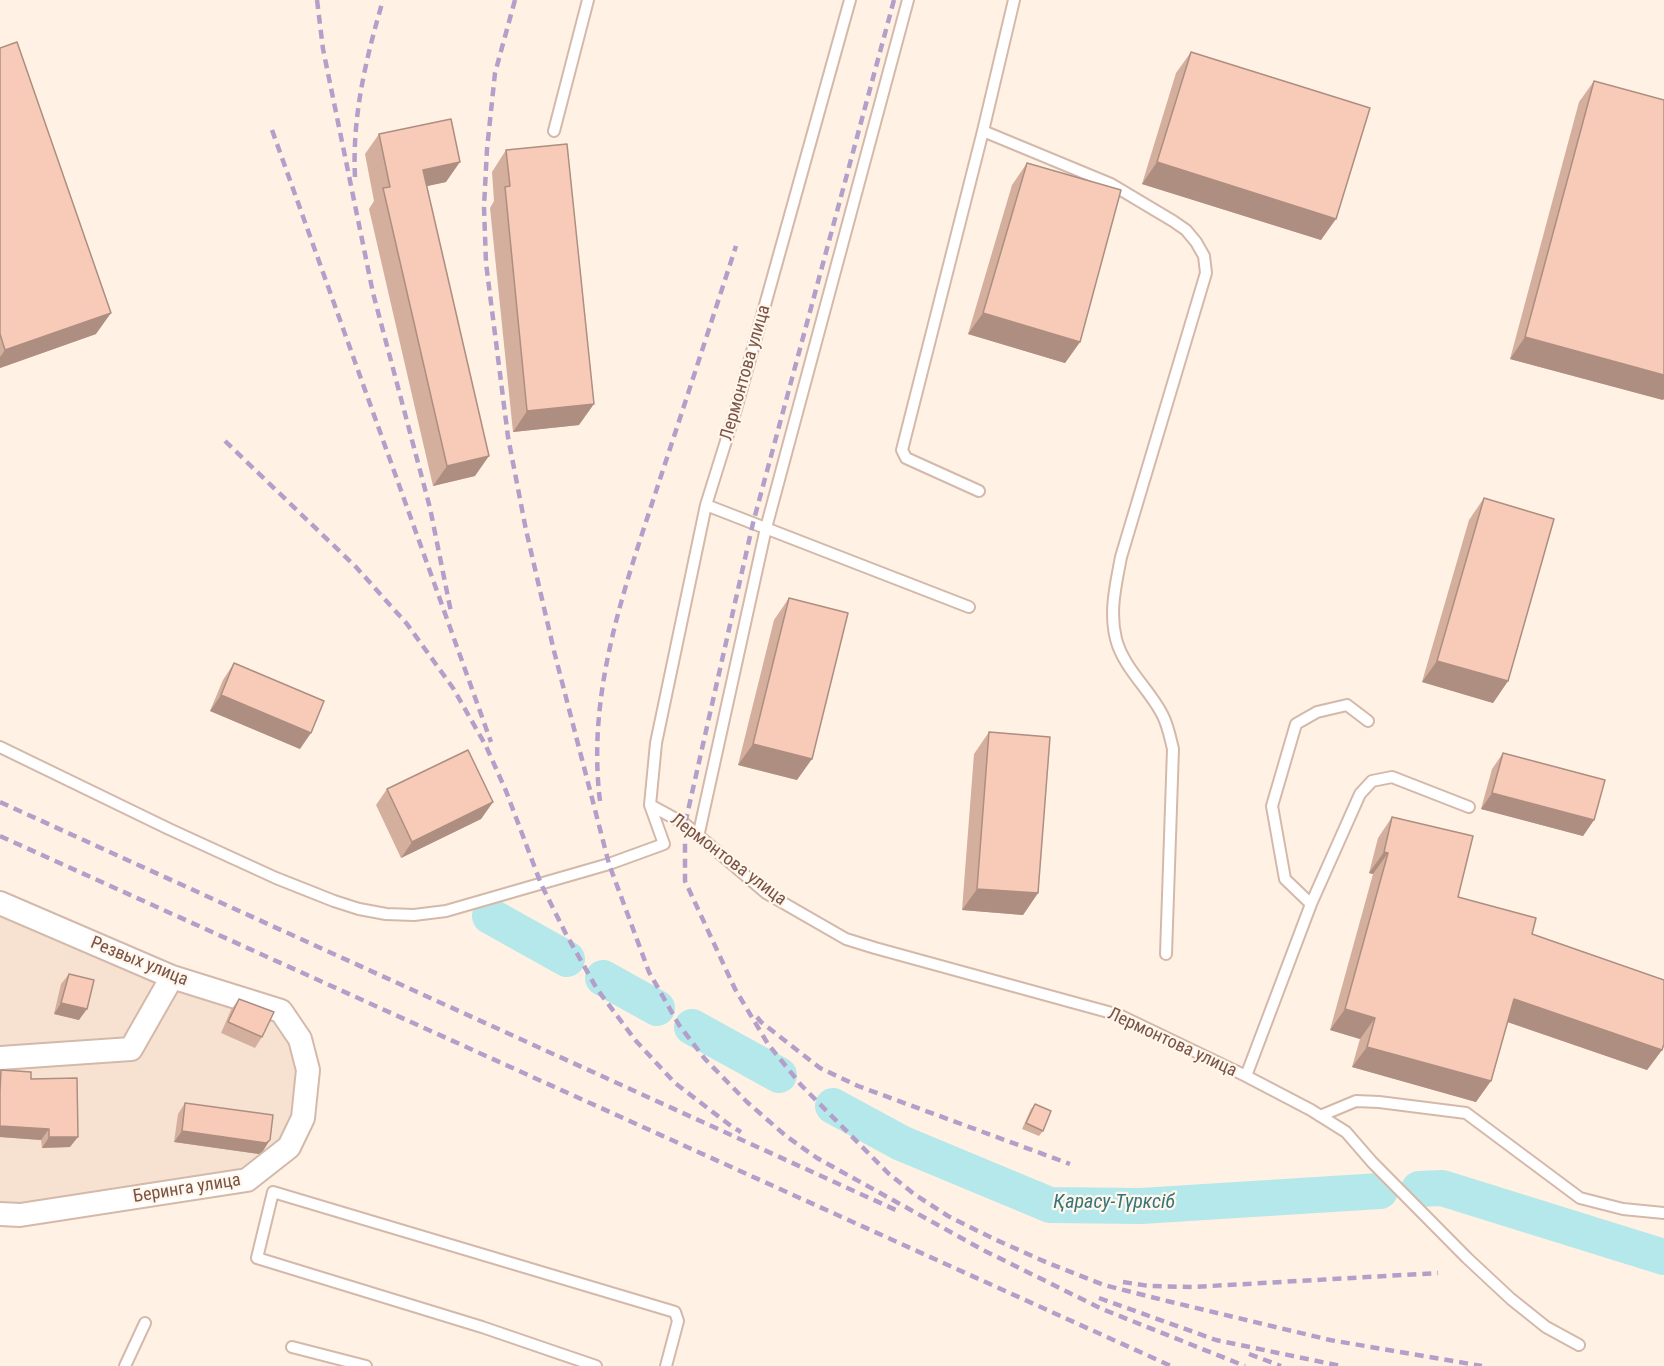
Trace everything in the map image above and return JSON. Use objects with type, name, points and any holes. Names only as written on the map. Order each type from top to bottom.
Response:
[{"type":"street","name":"Резвых улица","points":[[0,903],[172,977],[281,1011]]},
{"type":"street","points":[[0,1058],[132,1049],[172,977]]},
{"type":"street","name":"Беринга улица","points":[[0,1214],[20,1215],[247,1180],[289,1147],[303,1118],[308,1070],[300,1039],[281,1011]]},
{"type":"lane","points":[[554,131],[588,0]]},
{"type":"lane","name":"Лермонтова улица","points":[[850,0],[736,409],[706,506],[656,743],[650,806],[685,824],[766,893],[846,939],[1119,1015],[1246,1076],[1320,1116],[1346,1132],[1372,1162],[1511,1299],[1546,1327],[1579,1345]]},
{"type":"lane","points":[[699,837],[766,528],[908,0]]},
{"type":"lane","points":[[979,491],[906,458],[902,450],[1014,0]]},
{"type":"lane","points":[[983,131],[1111,184],[1186,230],[1204,256],[1206,273],[1121,557],[1113,602],[1116,640],[1128,665],[1162,713],[1173,749],[1166,954]]},
{"type":"lane","points":[[706,506],[969,607]]},
{"type":"lane","points":[[1311,904],[1285,879],[1272,806],[1296,724],[1317,712],[1347,705],[1368,721]]},
{"type":"lane","points":[[0,747],[276,878],[334,901],[386,914],[414,915],[446,911],[609,864],[664,844],[650,806]]},
{"type":"lane","points":[[1246,1076],[1311,904],[1360,794],[1372,781],[1392,777],[1469,807]]},
{"type":"lane","points":[[1320,1116],[1356,1101],[1466,1113],[1580,1198],[1623,1209],[1664,1213]]},
{"type":"lane","points":[[596,1366],[257,1258],[273,1192],[675,1312],[678,1321],[666,1366]]},
{"type":"lane","points":[[125,1366],[145,1323]]},
{"type":"lane","points":[[292,1347],[366,1366]]},
{"type":"shaded area","points":[[0,910],[275,1020],[297,1057],[299,1096],[287,1128],[266,1155],[233,1175],[55,1199],[0,1204]]},
{"type":"building","points":[[17,42],[111,313],[5,350],[0,334],[0,48]]},
{"type":"building","points":[[1191,52],[1370,108],[1336,219],[1157,162]]},
{"type":"building","points":[[1594,81],[1664,100],[1664,375],[1525,337]]},
{"type":"building","points":[[451,119],[460,162],[423,170],[489,456],[447,466],[383,188],[390,187],[379,134]]},
{"type":"building","points":[[567,144],[594,404],[527,411],[505,187],[510,186],[506,150]]},
{"type":"building","points":[[1027,163],[1121,190],[1080,342],[983,313]]},
{"type":"building","points":[[1484,498],[1554,519],[1508,681],[1437,661]]},
{"type":"building","points":[[789,598],[848,613],[812,759],[753,744]]},
{"type":"building","points":[[234,663],[324,701],[311,733],[221,695]]},
{"type":"building","points":[[989,732],[1050,737],[1038,893],[977,889]]},
{"type":"building","points":[[468,750],[493,802],[412,842],[387,789]]},
{"type":"building","points":[[1503,753],[1605,780],[1594,820],[1492,793]]},
{"type":"building","points":[[1392,817],[1473,836],[1458,897],[1536,918],[1532,934],[1664,980],[1664,1044],[1662,1050],[1514,999],[1491,1081],[1367,1047],[1375,1018],[1345,1009],[1388,853],[1384,852]]},
{"type":"building","points":[[69,974],[94,980],[87,1009],[61,1003]]},
{"type":"building","points":[[239,999],[274,1012],[262,1037],[228,1022]]},
{"type":"building","points":[[1,1070],[31,1072],[31,1079],[77,1078],[78,1137],[49,1137],[49,1129],[0,1126]]},
{"type":"building","points":[[185,1103],[273,1115],[270,1140],[266,1143],[182,1131]]},
{"type":"building","points":[[1035,1104],[1051,1111],[1043,1131],[1026,1123]]},
{"type":"waterway","name":"Қарасу-Түрксіб","points":[[490,916],[567,959]]},
{"type":"waterway","name":"Қарасу-Түрксіб","points":[[603,978],[657,1008]]},
{"type":"waterway","name":"Қарасу-Түрксіб","points":[[692,1027],[779,1075]]},
{"type":"waterway","name":"Қарасу-Түрксіб","points":[[833,1106],[901,1143],[1050,1205],[1141,1206],[1380,1191]]},
{"type":"waterway","name":"Қарасу-Түрксіб","points":[[1419,1189],[1442,1188],[1664,1257]]},
{"type":"railway","points":[[317,0],[323,49],[373,293],[430,508],[451,612]]},
{"type":"railway","points":[[355,177],[356,132],[361,87],[383,0]]},
{"type":"railway","points":[[515,0],[495,73],[484,207],[486,263],[508,437],[526,530],[554,651],[609,864],[649,972],[679,1025],[705,1059],[747,1102],[786,1136],[817,1158],[983,1250],[1102,1309],[1245,1366]]},
{"type":"railway","points":[[894,0],[753,523],[685,824],[685,881],[735,989],[768,1044],[801,1085],[888,1173],[914,1194],[948,1216],[1048,1263],[1104,1285],[1330,1340],[1482,1366]]},
{"type":"railway","points":[[272,130],[491,742]]},
{"type":"railway","points":[[600,801],[597,759],[599,718],[612,636],[635,555],[736,246]]},
{"type":"railway","points":[[225,441],[356,567],[407,624],[453,688],[486,746],[506,791],[541,884],[597,989],[636,1041],[675,1083],[741,1132]]},
{"type":"railway","points":[[0,802],[898,1211]]},
{"type":"railway","points":[[0,836],[1171,1366]]},
{"type":"railway","points":[[757,1017],[820,1068],[858,1086],[1070,1164]]},
{"type":"railway","points":[[1123,1282],[1149,1286],[1193,1287],[1438,1273]]},
{"type":"railway","points":[[1099,1298],[1216,1340],[1341,1366]]},
{"type":"railway","points":[[1249,1354],[1281,1366]]}]
